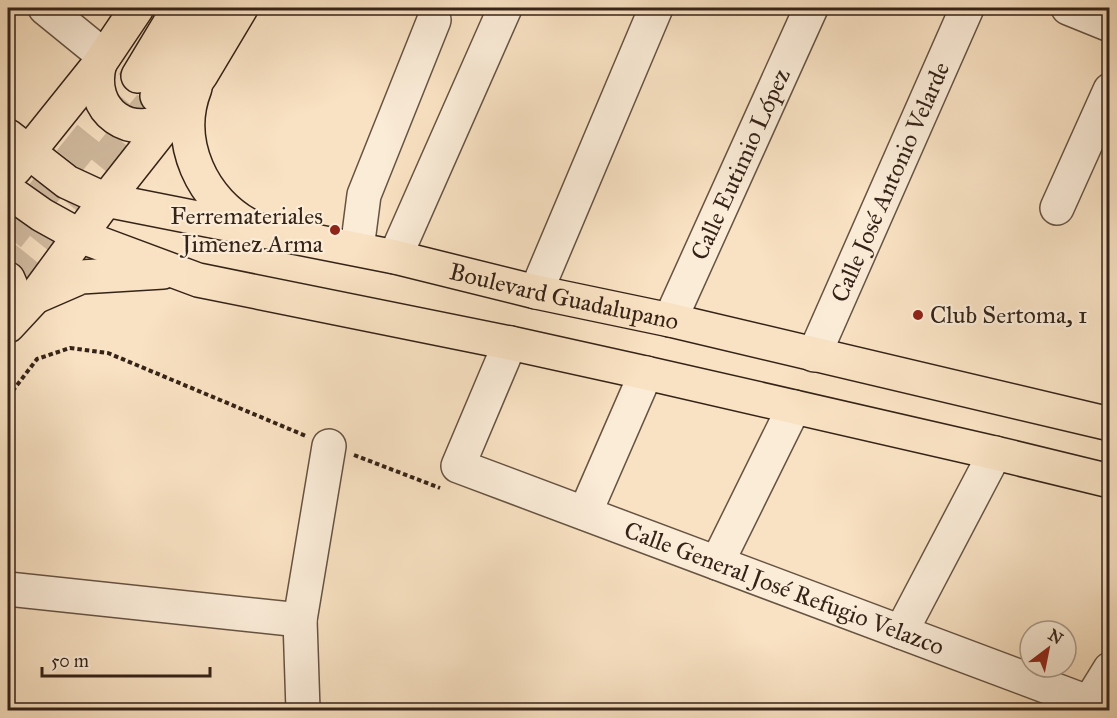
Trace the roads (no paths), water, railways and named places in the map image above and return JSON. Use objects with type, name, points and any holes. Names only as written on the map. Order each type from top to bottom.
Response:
[{"type":"main road","points":[[8,179],[18,144],[102,59],[137,8]]},
{"type":"main road","points":[[102,59],[97,74],[99,96],[111,114],[120,121],[142,127],[164,122],[156,96],[179,8]]},
{"type":"main road","points":[[8,325],[34,298],[106,200],[156,96],[209,8]]},
{"type":"main road","points":[[241,8],[201,75],[194,92],[189,119],[190,147],[202,180],[222,206],[249,226],[265,232]]},
{"type":"main road","points":[[156,96],[201,75]]},
{"type":"main road","name":"Boulevard Guadalupano","points":[[18,144],[68,182],[106,200],[395,257],[536,292],[670,320],[1110,424]]},
{"type":"main road","points":[[8,191],[42,215],[81,236],[198,280],[510,343],[1110,481]]},
{"type":"main road","points":[[34,298],[81,277],[176,272]]},
{"type":"main road","points":[[8,279],[14,303],[13,314],[8,325]]},
{"type":"street","points":[[45,8],[102,59]]},
{"type":"street","points":[[395,257],[505,8]]},
{"type":"street","points":[[536,292],[656,8]]},
{"type":"street","name":"Calle Eutimio López","points":[[670,320],[811,8]]},
{"type":"street","name":"Calle José Antonio Velarde","points":[[814,355],[967,8]]},
{"type":"street","points":[[1068,8],[1110,25]]},
{"type":"street","points":[[357,249],[364,195],[434,20]]},
{"type":"street","points":[[1057,208],[1110,90]]},
{"type":"street","name":"Calle General José Refugio Velazco","points":[[510,343],[458,466],[1099,707]]},
{"type":"street","points":[[585,513],[646,373]]},
{"type":"street","points":[[717,563],[794,407]]},
{"type":"street","points":[[303,711],[300,620],[329,446]]},
{"type":"street","points":[[901,632],[996,453]]},
{"type":"street","points":[[8,589],[300,620]]},
{"type":"street","points":[[1099,707],[1110,669]]},
{"type":"tunnel","points":[[8,237],[138,76]]},
{"type":"tunnel","points":[[8,281],[150,105]]},
{"type":"place","name":"Ferremateriales Jimenez Arma","points":[[335,230]]},
{"type":"place","name":"Club Sertoma, 1","points":[[918,315]]}]
